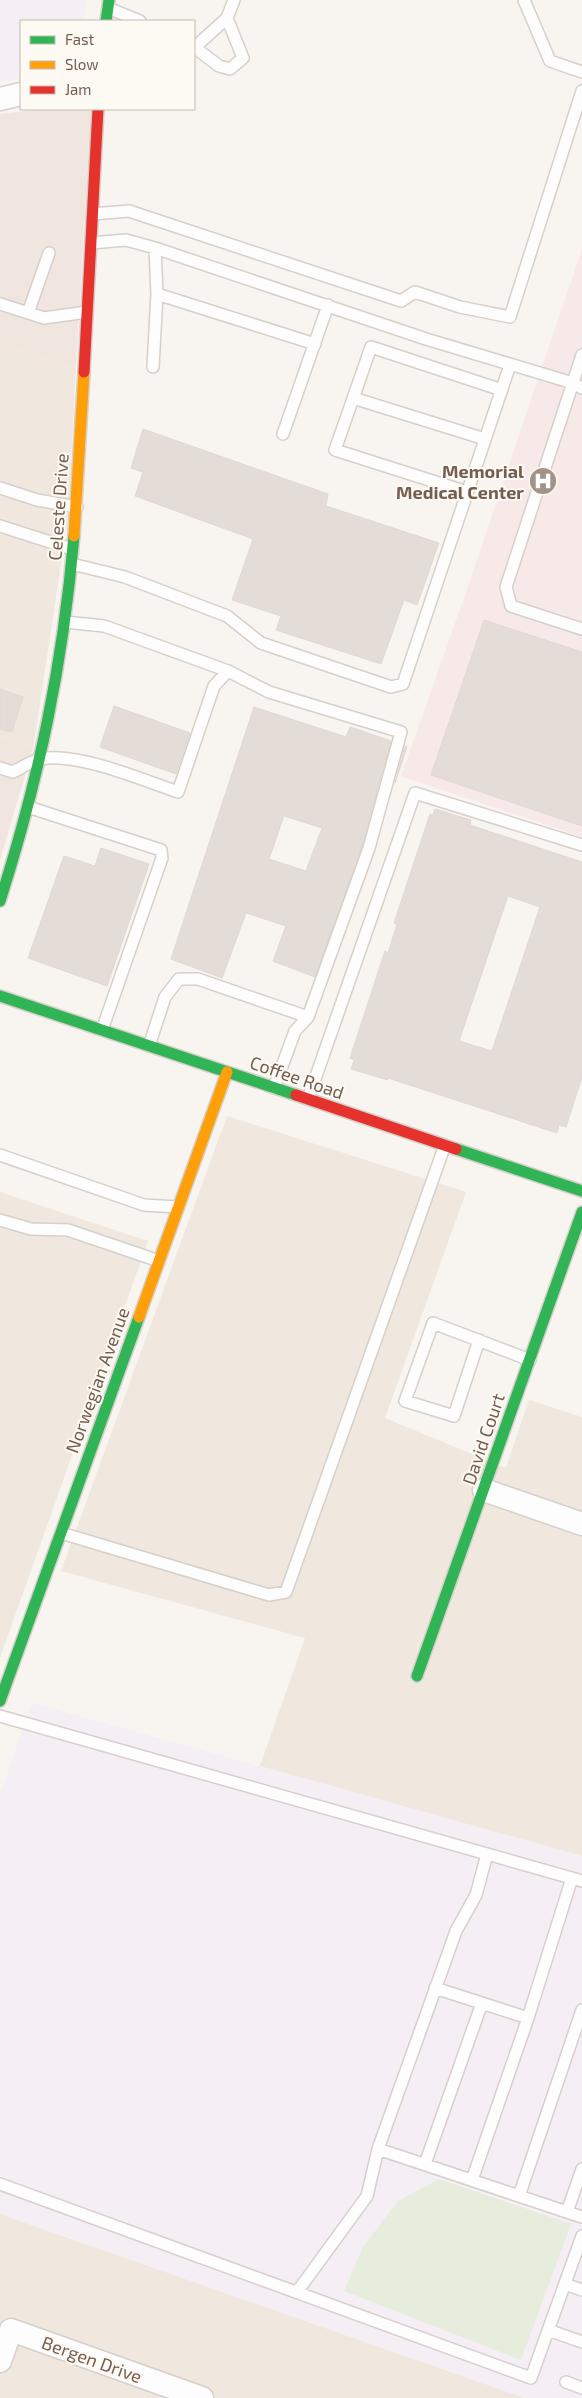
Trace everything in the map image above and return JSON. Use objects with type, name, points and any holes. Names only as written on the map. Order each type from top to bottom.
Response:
[{"type":"street","points":[[106,20],[108,4]]},
{"type":"street","points":[[0,99],[20,94]]},
{"type":"street","name":"Celeste Drive","points":[[0,901],[40,759],[59,668],[65,622],[76,507],[98,110]]},
{"type":"street","name":"Coffee Road","points":[[0,996],[582,1191]]},
{"type":"street","name":"Norwegian Avenue","points":[[0,1700],[227,1072]]},
{"type":"street","name":"David Court","points":[[417,1676],[582,1212]]},
{"type":"street","points":[[484,1490],[582,1524]]},
{"type":"street","name":"Bergen Drive","points":[[0,2361],[11,2330],[202,2398]]},
{"type":"lane","points":[[227,18],[242,58],[230,68],[220,66],[195,47],[227,18],[234,0]]},
{"type":"lane","points":[[524,0],[550,61],[582,72]]},
{"type":"lane","points":[[108,4],[138,20]]},
{"type":"lane","points":[[92,214],[129,211],[401,301],[415,292],[460,307],[510,317],[582,91]]},
{"type":"lane","points":[[91,243],[126,240],[155,248],[510,366],[577,386]]},
{"type":"lane","points":[[153,367],[157,294],[155,248]]},
{"type":"lane","points":[[28,313],[49,253]]},
{"type":"lane","points":[[157,294],[315,344]]},
{"type":"lane","points":[[0,304],[44,318],[87,312]]},
{"type":"lane","points":[[284,434],[328,305]]},
{"type":"lane","points":[[468,492],[335,450],[371,347],[502,390]]},
{"type":"lane","points":[[582,355],[577,386],[506,587],[511,606],[582,629]]},
{"type":"lane","points":[[72,564],[125,577],[227,616],[260,643],[391,687],[403,684],[510,366]]},
{"type":"lane","points":[[353,398],[485,439]]},
{"type":"lane","points":[[0,488],[37,500],[76,507]]},
{"type":"lane","points":[[0,526],[73,550]]},
{"type":"lane","points":[[65,622],[104,626],[228,671],[270,692],[401,732],[369,848],[308,1017],[295,1031],[274,1088]]},
{"type":"lane","points":[[0,768],[13,772],[40,759],[72,759],[98,764],[178,792],[214,686],[228,671]]},
{"type":"lane","points":[[308,1099],[415,793],[582,846]]},
{"type":"lane","points":[[28,807],[161,850],[162,858],[102,1030]]},
{"type":"lane","points":[[149,1046],[165,998],[178,979],[198,979],[308,1017]]},
{"type":"lane","points":[[60,1533],[269,1594],[286,1592],[445,1145]]},
{"type":"lane","points":[[0,1155],[144,1205],[178,1207]]},
{"type":"lane","points":[[0,1220],[31,1228],[68,1230],[158,1261]]},
{"type":"lane","points":[[479,1340],[454,1416],[405,1400],[433,1323],[479,1340],[530,1360]]},
{"type":"lane","points":[[0,1716],[577,1879],[472,2180]]},
{"type":"lane","points":[[297,2292],[367,2196],[378,2149],[456,1931],[476,1894],[487,1854]]},
{"type":"lane","points":[[435,1988],[528,2018]]},
{"type":"lane","points":[[424,2164],[482,2003]]},
{"type":"lane","points":[[520,2196],[582,2010]]},
{"type":"lane","points":[[378,2149],[582,2217]]},
{"type":"lane","points":[[567,2212],[582,2170]]},
{"type":"lane","points":[[0,2184],[531,2378],[582,2236]]},
{"type":"lane","points":[[565,2284],[582,2290]]},
{"type":"lane","points":[[548,2330],[582,2342]]},
{"type":"lane","points":[[566,2382],[582,2388]]},
{"type":"shaded area","points":[[0,0],[86,0],[84,20],[20,20],[20,78],[0,82]]},
{"type":"shaded area","points":[[34,110],[91,110],[76,368],[0,343],[0,114]]},
{"type":"shaded area","name":"Memorial Medical Center","points":[[582,249],[582,837],[401,776],[465,595]]},
{"type":"shaded area","points":[[0,343],[76,368],[68,518],[33,749],[0,737]]},
{"type":"shaded area","points":[[0,737],[33,749],[0,860]]},
{"type":"shaded area","points":[[227,1116],[466,1192],[385,1418],[506,1468],[529,1400],[582,1417],[582,1856],[260,1766],[305,1638],[61,1571]]},
{"type":"shaded area","points":[[0,1192],[148,1241],[0,1658]]},
{"type":"shaded area","points":[[32,1703],[582,1856],[582,2398],[525,2398],[0,2214],[0,1794]]},
{"type":"shaded area","points":[[0,2214],[525,2398],[0,2398]]},
{"type":"green space","points":[[439,2179],[571,2224],[521,2360],[344,2291],[363,2247],[398,2201]]},
{"type":"building","points":[[143,429],[328,494],[326,506],[439,543],[417,605],[404,600],[381,664],[276,630],[281,616],[232,600],[253,539],[135,496],[143,472],[131,468]]},
{"type":"building","points":[[484,620],[582,652],[582,826],[431,775]]},
{"type":"building","points":[[0,689],[23,697],[12,732],[0,729]]},
{"type":"building","points":[[114,706],[190,733],[176,774],[100,747]]},
{"type":"building","points":[[254,707],[346,737],[350,727],[391,741],[362,846],[315,977],[273,961],[286,926],[246,913],[222,978],[171,959]],"holes":[[[284,816],[322,828],[306,871],[269,859]]]},
{"type":"building","points":[[405,746],[407,747],[395,783]]},
{"type":"building","points":[[435,809],[471,820],[470,825],[582,862],[582,1077],[566,1127],[559,1125],[557,1133],[388,1078],[388,1080],[351,1069],[354,1060],[350,1058],[385,951],[388,953],[397,924],[394,923],[430,814],[433,815]],"holes":[[[508,896],[540,907],[492,1051],[459,1041]]]},
{"type":"building","points":[[101,848],[149,864],[107,986],[28,958],[64,856],[95,866]]},
{"type":"traffic: fast","points":[[106,20],[109,0]]},
{"type":"traffic: fast","points":[[0,901],[14,856],[48,721],[63,630],[74,536]]},
{"type":"traffic: fast","points":[[0,996],[296,1095]]},
{"type":"traffic: fast","points":[[456,1149],[582,1191]]},
{"type":"traffic: fast","points":[[417,1676],[582,1212]]},
{"type":"traffic: fast","points":[[0,1701],[139,1317]]},
{"type":"traffic: slow","points":[[74,536],[84,372]]},
{"type":"traffic: slow","points":[[139,1317],[227,1072]]},
{"type":"traffic: jam","points":[[84,372],[98,110]]},
{"type":"traffic: jam","points":[[296,1095],[456,1149]]},
{"type":"place","name":"Memorial Medical Center","points":[[543,481]]}]
